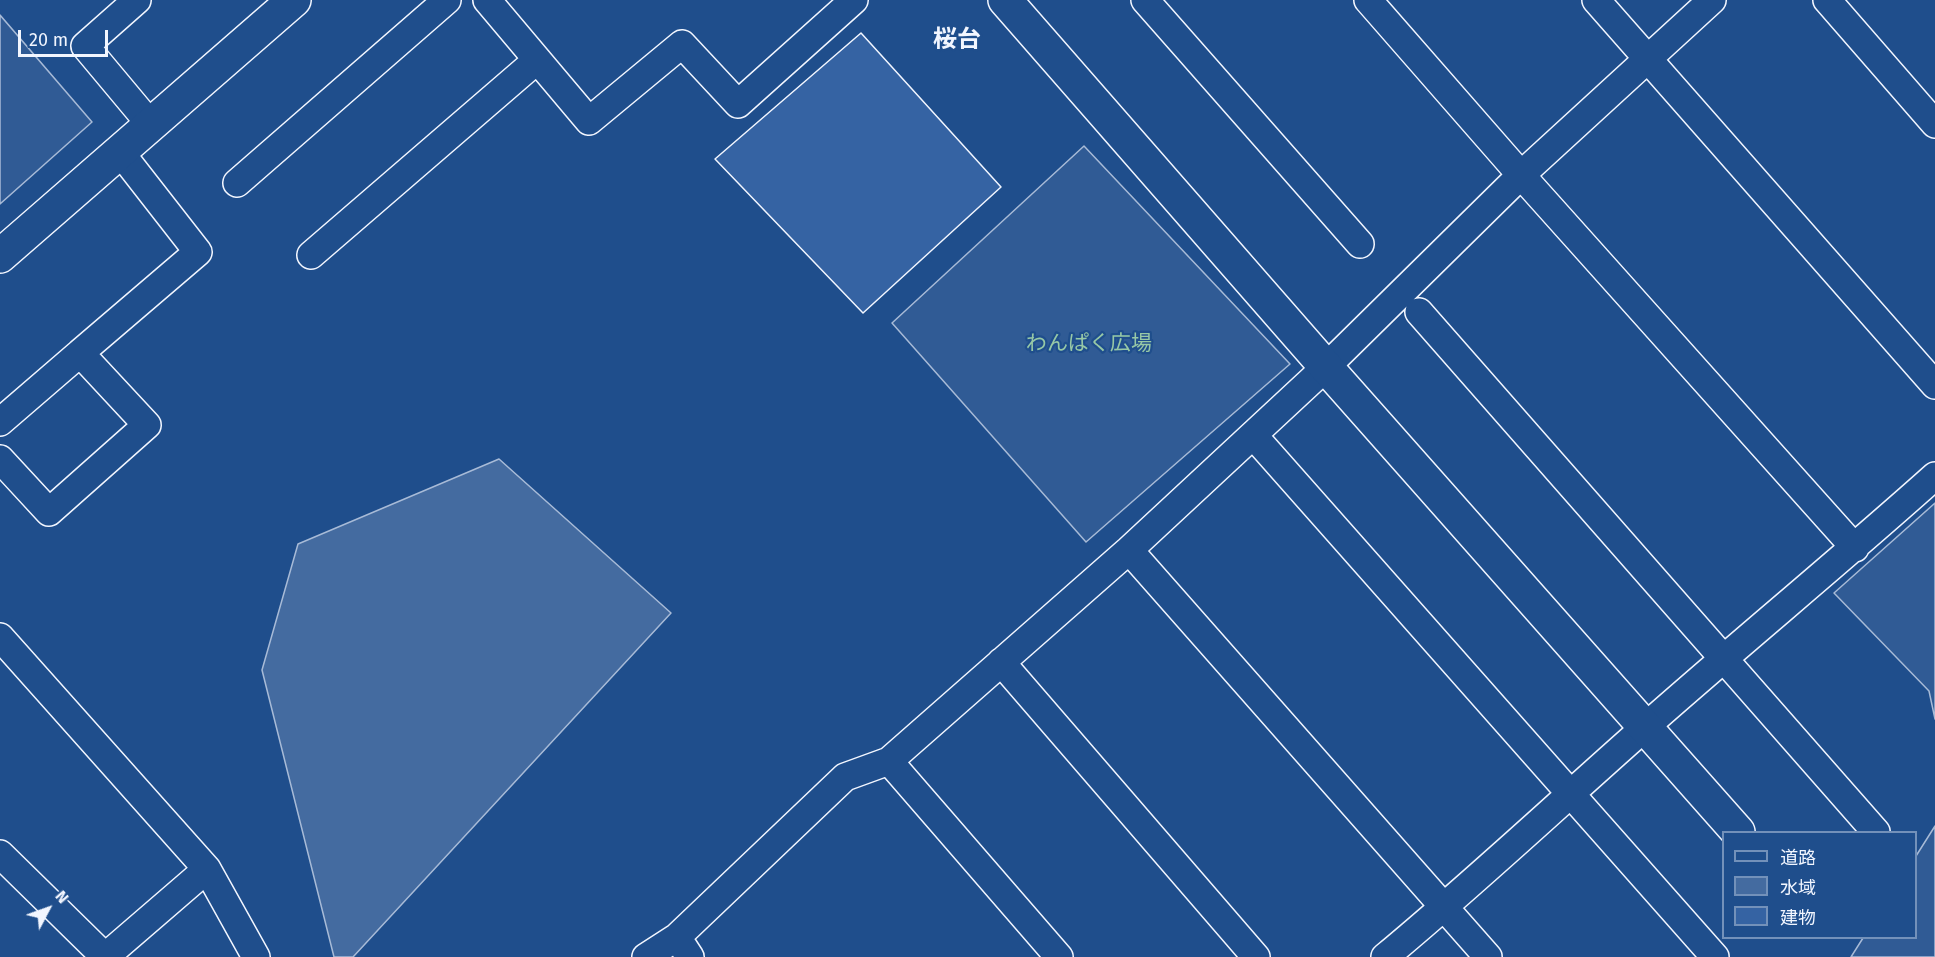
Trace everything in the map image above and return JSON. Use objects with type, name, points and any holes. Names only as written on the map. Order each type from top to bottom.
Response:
[{"type":"street","points":[[137,0],[84,46],[151,125]]},
{"type":"street","points":[[0,256],[294,0]]},
{"type":"street","points":[[237,183],[447,0]]},
{"type":"street","points":[[487,0],[589,121],[682,44],[738,104],[854,0]]},
{"type":"street","points":[[1005,0],[1737,831]]},
{"type":"street","points":[[1144,0],[1360,244]]},
{"type":"street","points":[[1368,0],[1521,175],[1855,548]]},
{"type":"street","points":[[1596,0],[1935,385]]},
{"type":"street","points":[[646,957],[684,947],[845,777],[889,761],[1129,550],[1326,367],[1521,175],[1712,0]]},
{"type":"street","points":[[1827,0],[1935,124]]},
{"type":"street","points":[[311,255],[537,60]]},
{"type":"street","points":[[0,422],[198,252],[120,152]]},
{"type":"street","points":[[1419,312],[1875,831]]},
{"type":"street","points":[[0,459],[49,512],[147,425],[80,353]]},
{"type":"street","points":[[1253,435],[1715,957]]},
{"type":"street","points":[[1385,957],[1444,908],[1645,727],[1855,548],[1935,476]]},
{"type":"street","points":[[1129,550],[1488,957]]},
{"type":"street","points":[[0,637],[207,869],[256,957]]},
{"type":"street","points":[[1001,662],[1256,957]]},
{"type":"street","points":[[889,761],[1059,957]]},
{"type":"street","points":[[0,854],[105,957],[207,869]]},
{"type":"shaded area","points":[[0,15],[92,122],[0,204]]},
{"type":"shaded area","name":"わんぱく広場","points":[[1084,146],[1290,364],[1086,542],[892,323]]},
{"type":"shaded area","points":[[1935,503],[1935,719],[1929,691],[1834,593]]},
{"type":"shaded area","points":[[1935,826],[1935,957],[1851,957],[1862,939],[1917,939],[1917,854]]},
{"type":"water","points":[[499,459],[671,613],[353,957],[334,957],[262,670],[298,544]]},
{"type":"building","points":[[861,33],[1001,187],[863,313],[715,159]]},
{"type":"district","name":"桜台","points":[[957,40]]}]
